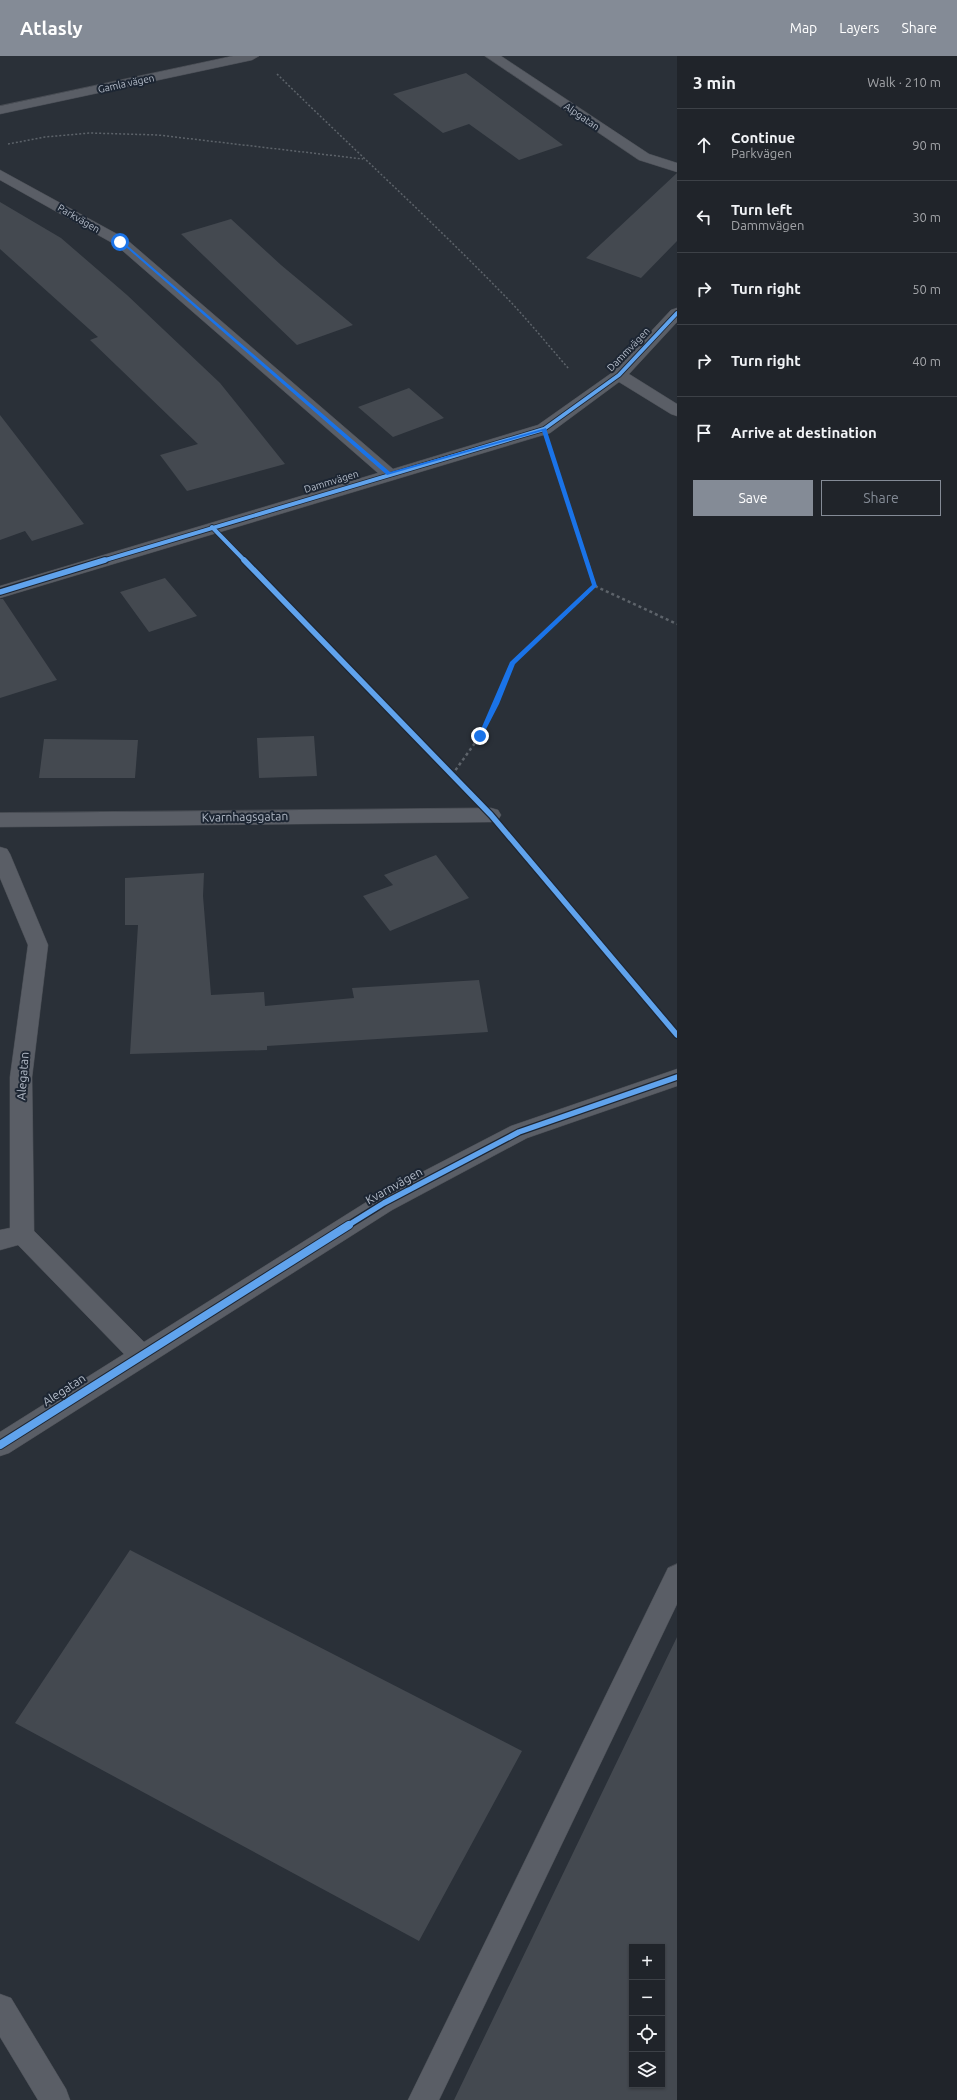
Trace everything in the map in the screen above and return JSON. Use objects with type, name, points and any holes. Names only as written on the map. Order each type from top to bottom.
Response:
[{"type":"street","name":"Gamla vägen","points":[[0,110],[252,56]]},
{"type":"street","name":"Alpgatan","points":[[492,56],[644,157],[677,168]]},
{"type":"street","name":"Parkvägen","points":[[0,174],[120,242],[389,474]]},
{"type":"street","name":"Dammvägen","points":[[0,592],[389,474],[544,429],[619,375],[677,313]]},
{"type":"street","points":[[619,375],[677,411]]},
{"type":"street","name":"Kvarnhagsgatan","points":[[0,820],[491,814]]},
{"type":"street","name":"Alegatan","points":[[0,854],[38,945],[21,1076],[22,1234]]},
{"type":"street","name":"Kvarnvägen","points":[[141,1355],[384,1203],[519,1132],[677,1077]]},
{"type":"street","points":[[0,1240],[22,1234],[141,1355]]},
{"type":"street","name":"Alegatan","points":[[0,1445],[141,1355]]},
{"type":"street","points":[[423,2100],[677,1576]]},
{"type":"street","points":[[0,2009],[55,2100]]},
{"type":"path","points":[[275,72],[364,160],[404,194],[502,293],[591,395]]},
{"type":"path","points":[[8,144],[45,137],[90,133],[158,136],[364,160]]},
{"type":"path","points":[[544,429],[595,586],[677,624]]},
{"type":"path","points":[[452,775],[480,736],[496,704],[512,664],[595,586]]},
{"type":"path","points":[[447,769],[491,814]]},
{"type":"building","points":[[466,73],[563,145],[519,160],[469,124],[443,133],[393,94]]},
{"type":"building","points":[[677,173],[677,241],[641,278],[586,258]]},
{"type":"building","points":[[0,202],[61,238],[127,295],[220,383],[285,464],[187,491],[160,455],[198,444],[90,340],[98,337],[0,249]]},
{"type":"building","points":[[231,219],[281,265],[353,325],[297,345],[181,234]]},
{"type":"building","points":[[409,388],[444,418],[393,437],[358,407]]},
{"type":"building","points":[[0,415],[84,524],[32,541],[25,531],[0,540]]},
{"type":"building","points":[[165,578],[197,616],[149,632],[120,592]]},
{"type":"building","points":[[0,599],[3,599],[57,680],[0,698]]},
{"type":"building","points":[[314,736],[317,776],[259,778],[257,738]]},
{"type":"building","points":[[44,739],[138,740],[135,778],[39,778]]},
{"type":"building","points":[[436,855],[469,898],[390,931],[363,896],[393,885],[384,875]]},
{"type":"building","points":[[204,873],[203,896],[211,995],[264,992],[265,1006],[354,998],[352,988],[479,980],[488,1032],[267,1046],[267,1050],[130,1054],[138,925],[125,925],[125,878]]},
{"type":"building","points":[[130,1550],[522,1751],[419,1941],[15,1723]]},
{"type":"building","points":[[677,1637],[677,2100],[454,2100]]},
{"type":"cycle path","points":[[0,592],[544,429],[619,375],[677,313]]},
{"type":"cycle path","points":[[212,527],[491,815],[677,1035]]},
{"type":"cycle path","points":[[0,1445],[384,1203],[519,1132],[677,1077]]},
{"type":"route","points":[[120,242],[389,474],[544,429],[595,586],[512,664],[496,704],[480,736]]}]
